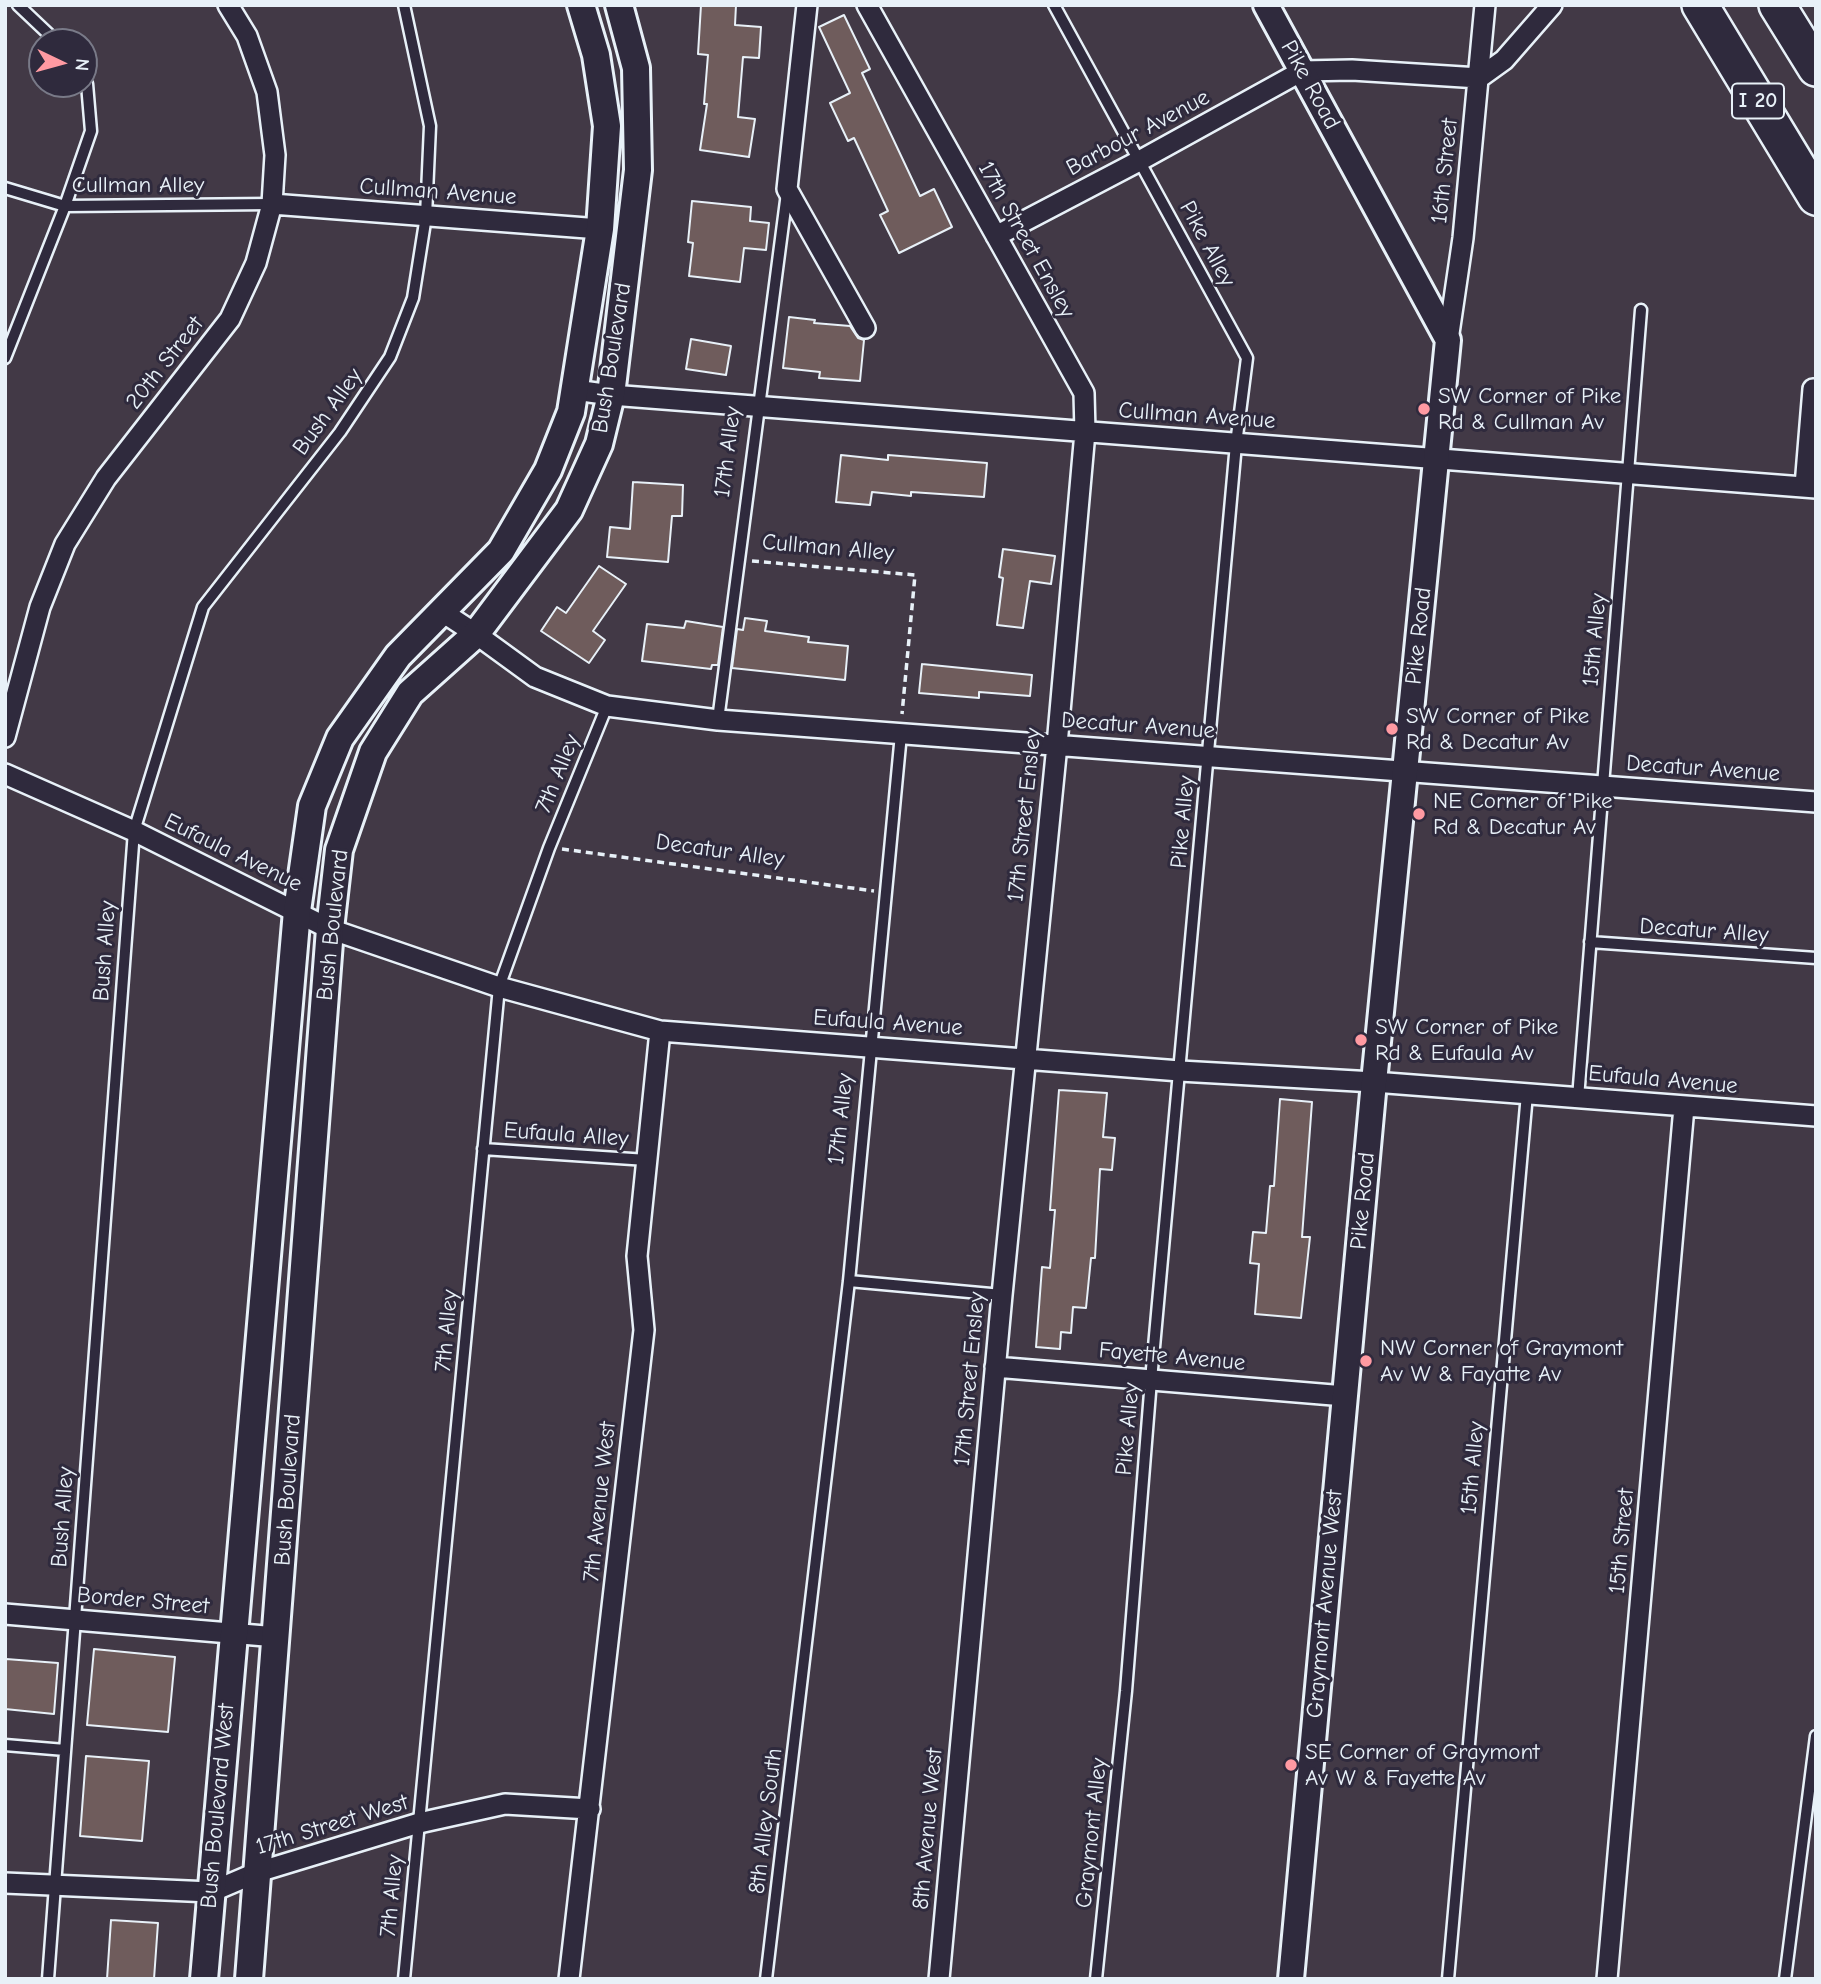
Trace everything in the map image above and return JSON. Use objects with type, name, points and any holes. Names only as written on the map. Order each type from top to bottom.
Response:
[{"type":"highway","name":"I 20","points":[[1700,5],[1816,197]]},
{"type":"highway","points":[[1777,5],[1816,68]]},
{"type":"main road","name":"Bush Boulevard","points":[[233,1633],[297,911],[312,806],[340,738],[398,656],[501,551],[548,470],[571,412],[600,229],[607,126],[596,55],[581,5]]},
{"type":"main road","name":"Bush Boulevard","points":[[277,1637],[330,929],[339,850],[373,752],[410,693],[477,634],[569,510],[599,444],[611,395],[638,170],[636,68],[619,5]]},
{"type":"main road","name":"Bush Boulevard West","points":[[204,1979],[233,1633]]},
{"type":"main road","name":"Bush Boulevard West","points":[[249,1979],[277,1637]]},
{"type":"street","name":"20th Street","points":[[5,737],[40,607],[65,544],[106,478],[230,319],[256,263],[272,204],[275,155],[267,92],[247,36],[228,5]]},
{"type":"street","name":"17th Alley","points":[[787,189],[807,5]]},
{"type":"street","name":"17th Street Ensley","points":[[867,5],[1084,393],[1086,432],[966,1684]]},
{"type":"street","name":"Pike Road","points":[[1266,5],[1448,340],[1345,1396]]},
{"type":"street","name":"16th Street","points":[[1448,340],[1463,239],[1485,5]]},
{"type":"street","points":[[1302,71],[1352,70],[1479,78],[1504,60],[1552,5]]},
{"type":"street","name":"Barbour Avenue","points":[[996,236],[1302,71]]},
{"type":"street","points":[[787,189],[865,328]]},
{"type":"street","name":"Cullman Avenue","points":[[272,204],[600,229]]},
{"type":"street","points":[[1810,487],[1813,389]]},
{"type":"street","name":"Cullman Avenue","points":[[575,390],[758,407],[1810,487]]},
{"type":"street","name":"Decatur Avenue","points":[[441,611],[535,677],[607,706],[718,720],[1816,802]]},
{"type":"street","name":"Eufaula Avenue","points":[[5,774],[134,831],[330,929],[499,988],[660,1031],[1816,1116]]},
{"type":"street","name":"7th Avenue West","points":[[569,1979],[644,1330],[637,1256],[660,1031]]},
{"type":"street","name":"15th Street","points":[[1607,1979],[1684,1107]]},
{"type":"street","name":"Fayette Avenue","points":[[995,1367],[1345,1396]]},
{"type":"street","name":"Graymont Avenue West","points":[[1291,1979],[1345,1396]]},
{"type":"street","name":"Border Street","points":[[5,1614],[277,1637]]},
{"type":"street","name":"8th Avenue West","points":[[939,1979],[966,1684]]},
{"type":"street","name":"17th Street West","points":[[5,1883],[211,1892],[258,1872],[419,1823],[505,1804],[590,1809]]},
{"type":"lane","points":[[18,5],[42,28]]},
{"type":"lane","name":"Bush Alley","points":[[48,1979],[134,831],[203,607],[340,432],[390,357],[414,298],[426,216],[429,126],[404,5]]},
{"type":"lane","name":"Pike Alley","points":[[1054,5],[1247,358],[1236,444],[1151,1380],[1126,1691]]},
{"type":"lane","points":[[5,358],[65,206],[90,131],[88,98]]},
{"type":"lane","name":"Cullman Alley","points":[[5,188],[65,206],[272,204]]},
{"type":"lane","name":"17th Alley","points":[[718,720],[787,189]]},
{"type":"lane","name":"15th Alley","points":[[1578,1098],[1641,310]]},
{"type":"lane","name":"7th Alley","points":[[404,1979],[499,988],[549,848],[607,706]]},
{"type":"lane","name":"17th Alley","points":[[804,1668],[849,1281],[901,734]]},
{"type":"lane","name":"Decatur Alley","points":[[1590,942],[1816,958]]},
{"type":"lane","name":"15th Alley","points":[[1448,1979],[1527,1094]]},
{"type":"lane","name":"Eufaula Alley","points":[[484,1149],[647,1160]]},
{"type":"lane","points":[[849,1281],[1002,1295]]},
{"type":"lane","name":"8th Alley South","points":[[766,1979],[804,1668]]},
{"type":"lane","name":"Graymont Alley","points":[[1096,1979],[1126,1691]]},
{"type":"lane","points":[[1785,1979],[1816,1736]]},
{"type":"lane","points":[[5,1745],[65,1750]]},
{"type":"path","name":"Cullman Alley","points":[[739,560],[915,575],[901,734]]},
{"type":"path","name":"Decatur Alley","points":[[549,848],[886,892]]},
{"type":"building","points":[[701,5],[736,5],[735,25],[761,27],[759,58],[743,57],[738,117],[755,119],[749,157],[700,150],[707,104],[704,104],[708,55],[698,54]]},
{"type":"building","points":[[844,15],[870,69],[862,73],[920,196],[934,189],[952,227],[899,253],[880,215],[888,211],[854,138],[848,141],[830,103],[850,93],[819,27]]},
{"type":"building","points":[[692,201],[751,207],[750,221],[769,223],[766,250],[744,248],[740,282],[689,276],[693,243],[688,242]]},
{"type":"building","points":[[789,317],[815,320],[814,323],[850,326],[858,338],[864,340],[860,381],[819,378],[820,372],[783,368]]},
{"type":"building","points":[[691,339],[731,346],[726,375],[686,369]]},
{"type":"building","points":[[841,455],[888,460],[888,455],[987,463],[984,497],[911,492],[911,496],[872,492],[870,505],[836,502]]},
{"type":"building","points":[[633,482],[683,485],[682,516],[672,516],[668,562],[607,557],[610,527],[630,529]]},
{"type":"building","points":[[1003,549],[1055,556],[1051,584],[1030,581],[1023,628],[997,625],[1003,578],[999,577]]},
{"type":"building","points":[[599,566],[626,584],[593,631],[605,640],[589,663],[541,631],[557,607],[566,613]]},
{"type":"building","points":[[745,618],[767,621],[765,631],[809,637],[808,642],[848,646],[845,680],[732,668],[737,629],[743,630]]},
{"type":"building","points":[[686,621],[723,627],[718,665],[712,665],[711,669],[642,661],[647,624],[684,628]]},
{"type":"building","points":[[922,664],[1032,675],[1030,696],[979,692],[979,698],[919,693]]},
{"type":"building","points":[[1059,1090],[1107,1093],[1103,1137],[1115,1138],[1112,1170],[1100,1169],[1095,1258],[1091,1258],[1086,1308],[1073,1307],[1071,1333],[1061,1332],[1060,1349],[1036,1347],[1042,1267],[1050,1268],[1055,1210],[1050,1210]]},
{"type":"building","points":[[1280,1099],[1312,1102],[1302,1237],[1310,1237],[1301,1318],[1255,1314],[1259,1264],[1250,1263],[1253,1232],[1266,1233],[1270,1186],[1274,1186]]},
{"type":"building","points":[[94,1649],[175,1657],[168,1732],[87,1725]]},
{"type":"building","points":[[6,1659],[58,1663],[54,1714],[5,1709]]},
{"type":"building","points":[[86,1756],[149,1761],[142,1841],[80,1836]]},
{"type":"building","points":[[111,1920],[158,1923],[154,1979],[107,1979]]},
{"type":"place","name":"SW Corner of Pike Rd & Cullman Av","points":[[1424,409]]},
{"type":"place","name":"SW Corner of Pike Rd & Decatur Av","points":[[1392,729]]},
{"type":"place","name":"NE Corner of Pike Rd & Decatur Av","points":[[1419,814]]},
{"type":"place","name":"SW Corner of Pike Rd & Eufaula Av","points":[[1361,1040]]},
{"type":"place","name":"NW Corner of Graymont Av W & Fayatte Av","points":[[1366,1361]]},
{"type":"place","name":"SE Corner of Graymont Av W & Fayette Av","points":[[1291,1765]]}]
